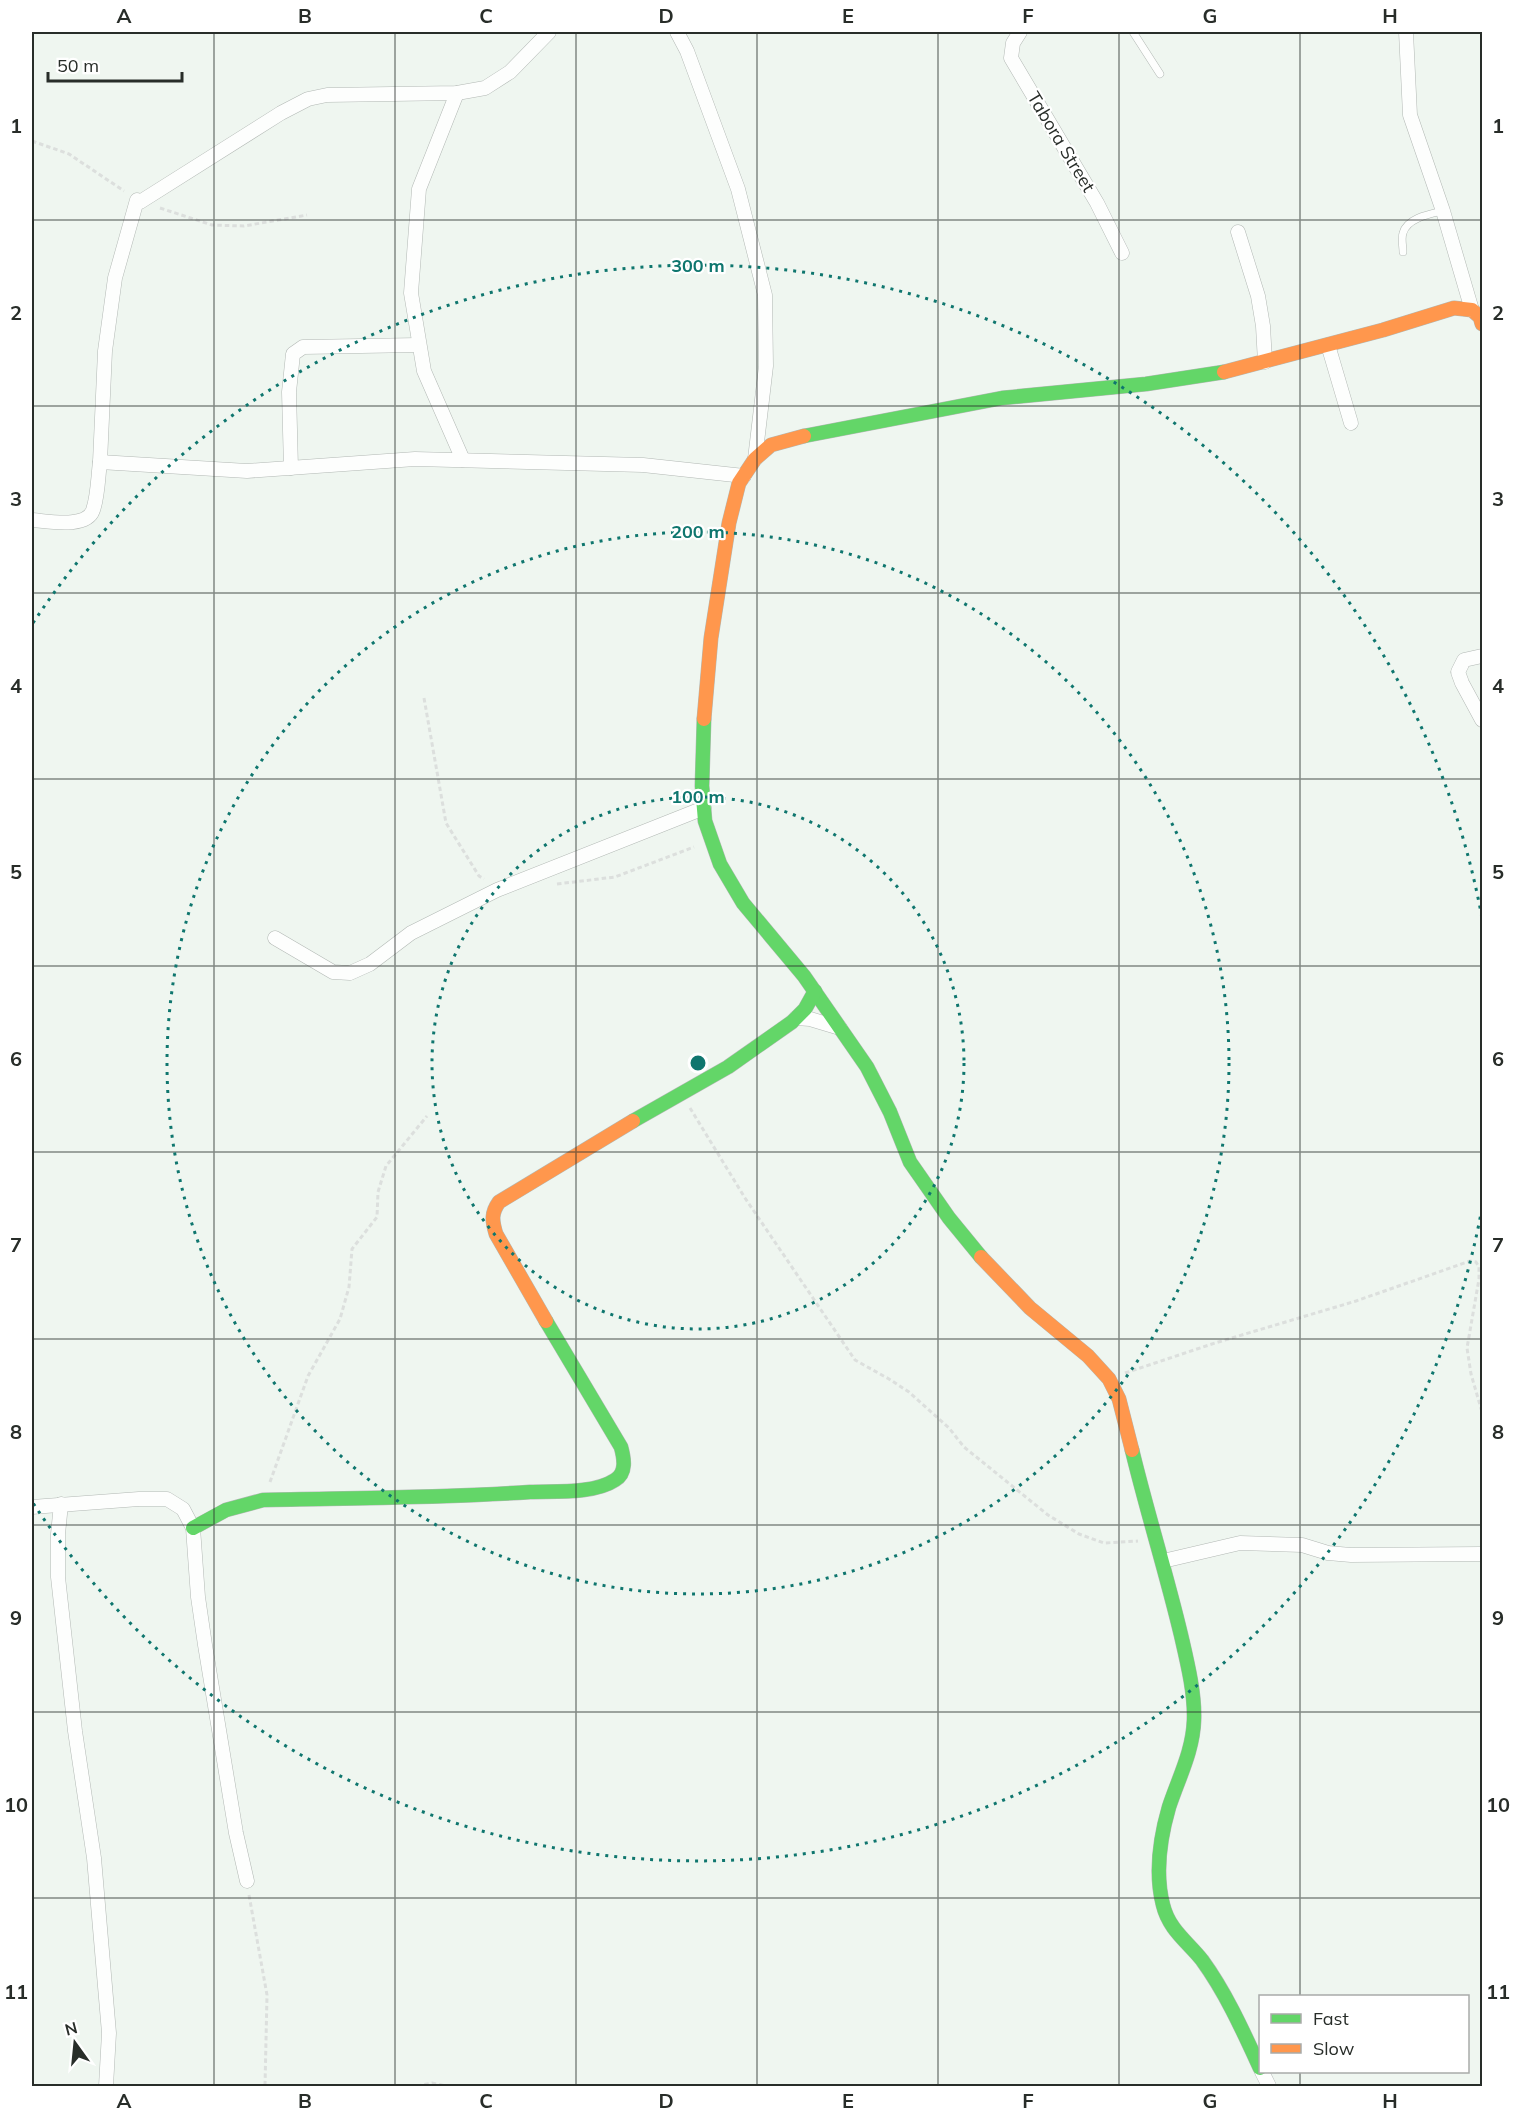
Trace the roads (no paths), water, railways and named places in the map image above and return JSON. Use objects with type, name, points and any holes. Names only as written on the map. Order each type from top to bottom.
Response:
[{"type":"street","points":[[32,520],[69,522],[86,519],[93,512],[100,462],[105,351],[115,278],[138,201],[281,113],[308,99],[327,95],[457,93],[485,88],[510,72],[549,32]]},
{"type":"street","points":[[677,32],[687,51],[738,189],[765,295],[766,366],[755,459]]},
{"type":"street","name":"Tabora Street","points":[[1020,32],[1014,43],[1011,58],[1097,203],[1122,253]]},
{"type":"street","points":[[1406,32],[1410,115],[1443,211],[1472,310],[1480,317],[1482,324]]},
{"type":"street","points":[[457,93],[419,189],[411,293],[424,371],[463,460]]},
{"type":"street","points":[[1238,232],[1258,296],[1263,326],[1264,362]]},
{"type":"street","points":[[1259,2066],[1217,1984],[1201,1959],[1178,1936],[1164,1908],[1158,1867],[1169,1808],[1188,1758],[1194,1719],[1188,1667],[1163,1561],[1119,1399],[1109,1379],[1088,1356],[1030,1308],[1000,1279],[949,1218],[910,1162],[890,1112],[867,1067],[815,992],[743,903],[720,864],[705,821],[704,808],[702,745],[711,638],[729,524],[739,483],[755,459],[771,445],[788,439],[1002,398],[1146,384],[1228,371],[1329,345],[1454,308],[1472,310]]},
{"type":"street","points":[[291,468],[289,392],[293,354],[303,347],[418,345]]},
{"type":"street","points":[[1329,345],[1351,423]]},
{"type":"street","points":[[100,462],[247,471],[415,459],[463,460],[643,465],[744,476]]},
{"type":"street","points":[[1482,656],[1464,660],[1458,672],[1482,720]]},
{"type":"street","points":[[274,938],[333,972],[350,973],[370,964],[411,933],[497,890],[704,808]]},
{"type":"street","points":[[194,1528],[214,1514],[234,1506],[263,1500],[469,1497],[582,1488],[614,1482],[624,1472],[626,1460],[621,1447],[501,1244],[491,1219],[492,1210],[499,1202],[728,1067],[796,1018],[805,1009],[815,992]]},
{"type":"street","points":[[796,1018],[810,1019],[840,1028]]},
{"type":"street","points":[[32,1507],[129,1499],[167,1499],[183,1509],[194,1528],[198,1597],[205,1645],[236,1833],[247,1881]]},
{"type":"street","points":[[61,1504],[58,1577],[75,1731],[94,1858],[109,2033],[106,2086]]},
{"type":"street","points":[[1163,1561],[1240,1543],[1302,1545],[1351,1556],[1482,1554]]},
{"type":"lane","points":[[1132,32],[1160,74]]},
{"type":"lane","points":[[1402,252],[1403,233],[1407,225],[1426,215],[1443,211]]}]
